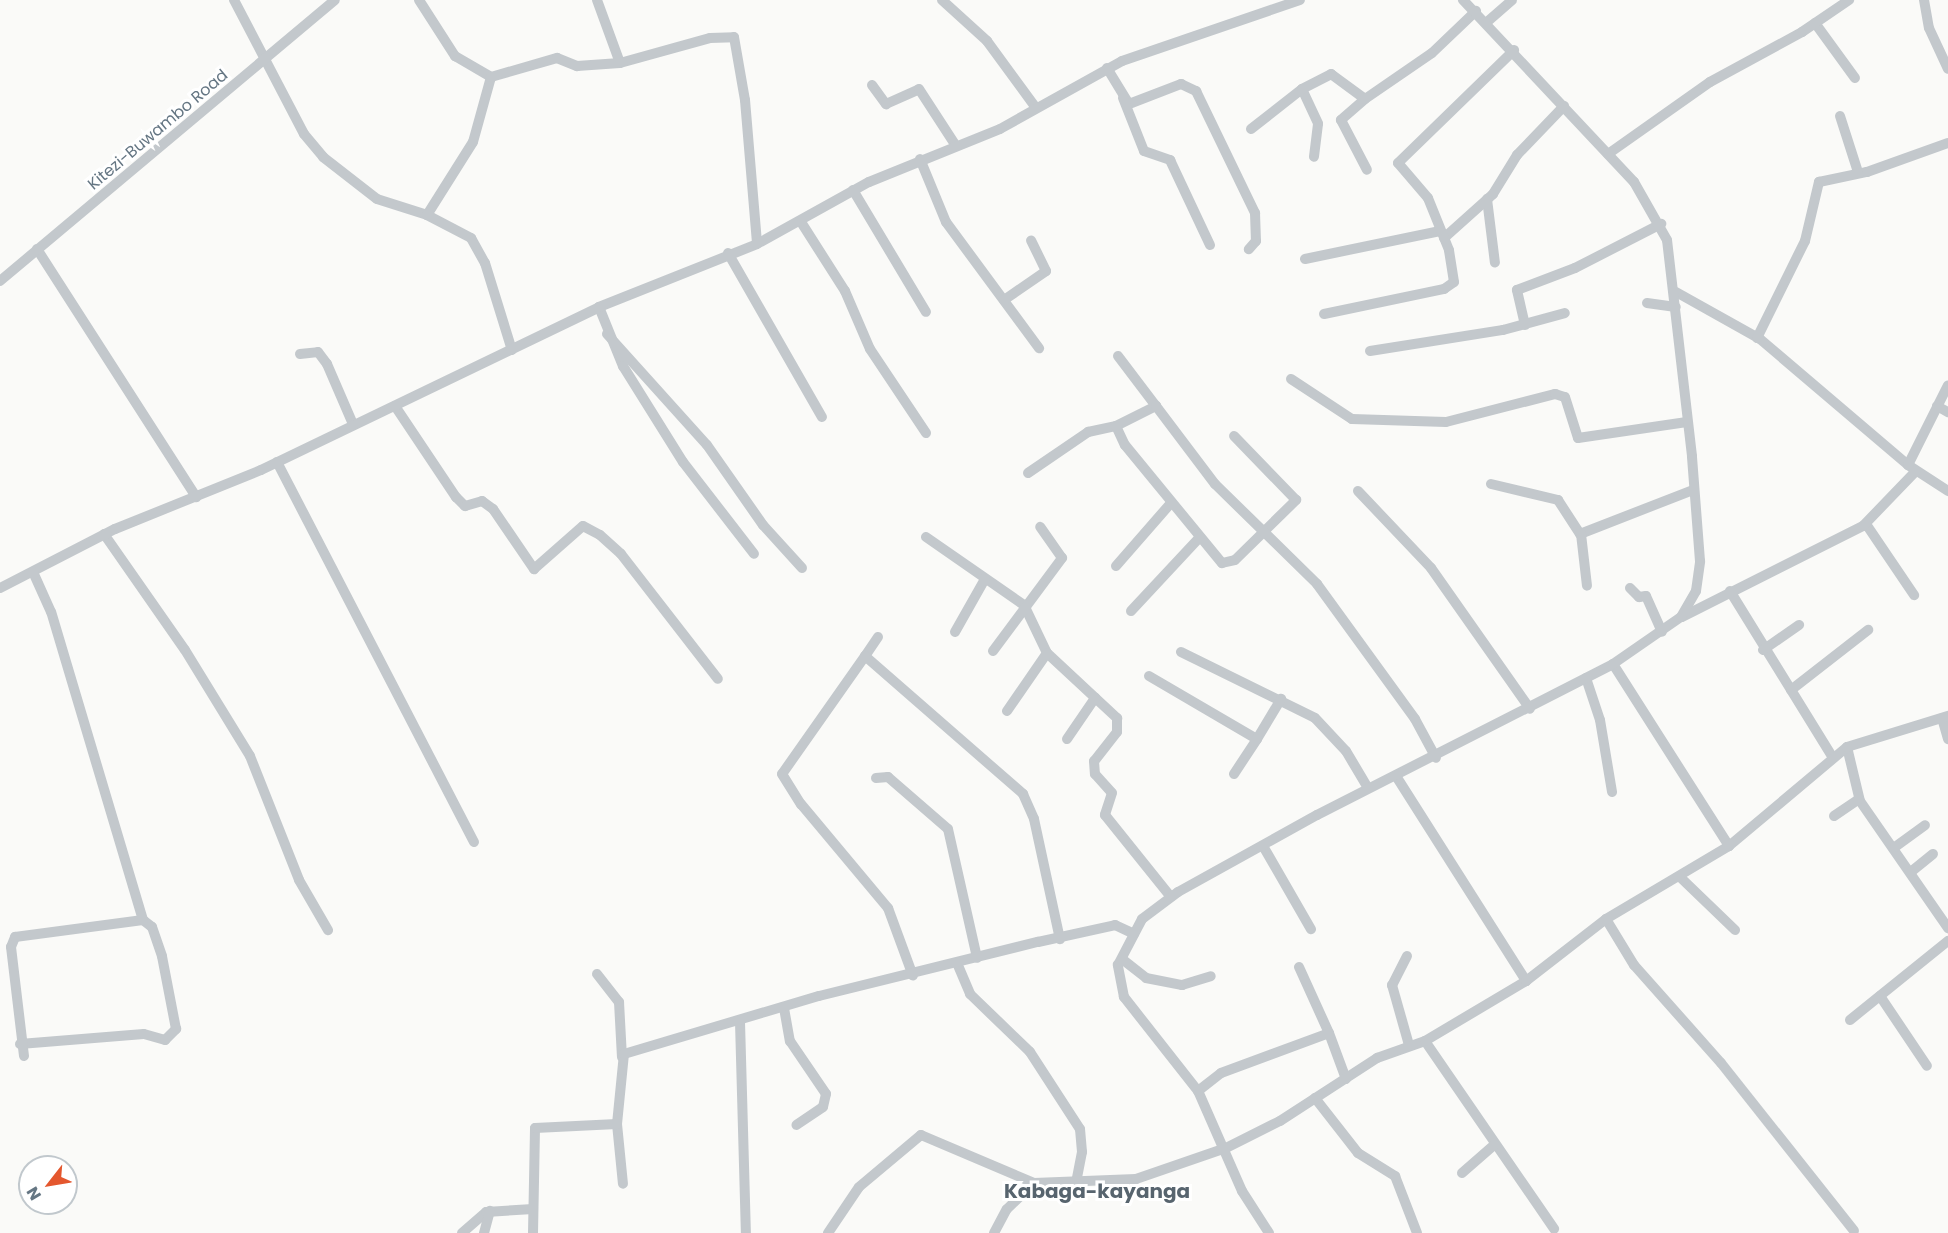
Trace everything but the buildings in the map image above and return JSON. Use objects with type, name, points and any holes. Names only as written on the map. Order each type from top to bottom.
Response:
[{"type":"street","points":[[234,0],[267,56],[284,99],[323,157],[377,200],[427,215],[471,238],[485,263],[512,350]]},
{"type":"street","name":"Kitezi-Buwambo Road","points":[[0,281],[335,0]]},
{"type":"street","points":[[419,0],[455,56],[491,77],[557,58],[577,66],[620,63],[710,38],[734,37],[745,100],[757,244]]},
{"type":"street","points":[[597,0],[620,63]]},
{"type":"street","points":[[942,0],[987,41],[1036,108]]},
{"type":"street","points":[[0,588],[104,534],[277,462],[599,307],[729,253],[757,244],[801,222],[853,190],[920,159],[956,146],[1036,108],[1107,68],[1300,0]]},
{"type":"street","points":[[1463,0],[1514,50],[1608,154],[1661,224],[1674,262],[1676,307],[1700,561],[1696,591],[1681,617]]},
{"type":"street","points":[[1487,22],[1512,0]]},
{"type":"street","points":[[1608,154],[1710,82],[1815,23],[1848,0]]},
{"type":"street","points":[[1924,0],[1929,28],[1948,68]]},
{"type":"street","points":[[1367,170],[1341,120],[1365,99],[1432,54],[1476,11]]},
{"type":"street","points":[[1815,23],[1855,78]]},
{"type":"street","points":[[1324,314],[1447,288],[1454,282],[1442,234],[1428,198],[1398,163],[1514,50]]},
{"type":"street","points":[[1107,68],[1123,98],[1144,151],[1170,160],[1210,245]]},
{"type":"street","points":[[1251,129],[1302,89],[1334,74],[1365,99]]},
{"type":"street","points":[[427,215],[473,142],[491,77]]},
{"type":"street","points":[[1123,98],[1129,104],[1181,84],[1196,91],[1255,213],[1257,241],[1249,249]]},
{"type":"street","points":[[872,85],[886,104],[920,89],[956,146]]},
{"type":"street","points":[[1302,89],[1318,124],[1314,157]]},
{"type":"street","points":[[1305,259],[1442,234],[1487,199],[1517,155],[1564,106]]},
{"type":"street","points":[[1840,116],[1858,172]]},
{"type":"street","points":[[1757,338],[1805,241],[1818,183],[1948,143]]},
{"type":"street","points":[[920,159],[946,222],[1039,348]]},
{"type":"street","points":[[853,190],[926,312]]},
{"type":"street","points":[[1487,199],[1495,263]]},
{"type":"street","points":[[801,222],[845,291],[870,349],[926,433]]},
{"type":"street","points":[[1525,325],[1518,290],[1583,265],[1661,224]]},
{"type":"street","points":[[1004,300],[1046,271],[1031,240]]},
{"type":"street","points":[[37,249],[196,497]]},
{"type":"street","points":[[729,253],[822,417]]},
{"type":"street","points":[[1676,292],[1757,338],[1912,468],[1948,491]]},
{"type":"street","points":[[1647,303],[1676,307]]},
{"type":"street","points":[[599,307],[607,334],[683,462],[754,554]]},
{"type":"street","points":[[1370,351],[1525,325],[1565,313]]},
{"type":"street","points":[[607,334],[707,445],[763,525],[802,568]]},
{"type":"street","points":[[300,354],[318,352],[327,364],[353,424]]},
{"type":"street","points":[[1118,356],[1215,484],[1331,602],[1415,718],[1436,758]]},
{"type":"street","points":[[1291,379],[1352,419],[1446,422],[1555,394],[1565,397],[1578,438],[1631,426],[1687,422]]},
{"type":"street","points":[[1269,1233],[1242,1191],[1226,1148],[1198,1091],[1128,1004],[1118,965],[1142,919],[1171,897],[1368,788],[1436,758],[1613,664],[1681,617],[1866,524],[1912,468],[1948,385]]},
{"type":"street","points":[[394,406],[456,497],[465,506],[482,501],[493,509],[534,569],[583,526],[600,536],[621,554],[718,679]]},
{"type":"street","points":[[1028,473],[1088,432],[1116,426],[1156,406]]},
{"type":"street","points":[[1937,406],[1948,412]]},
{"type":"street","points":[[1116,426],[1171,503],[1219,561],[1227,563],[1296,500],[1234,436]]},
{"type":"street","points":[[277,462],[474,842]]},
{"type":"street","points":[[1491,484],[1558,500],[1581,534],[1587,586]]},
{"type":"street","points":[[1581,534],[1693,490]]},
{"type":"street","points":[[1358,491],[1431,568],[1530,709]]},
{"type":"street","points":[[1116,566],[1171,503]]},
{"type":"street","points":[[1866,524],[1914,595]]},
{"type":"street","points":[[993,651],[1063,554],[1040,527]]},
{"type":"street","points":[[104,534],[185,650],[250,756],[299,880],[328,930]]},
{"type":"street","points":[[926,537],[1024,605],[1047,653],[1117,718],[1117,732],[1094,761],[1095,774],[1112,793],[1105,815],[1171,897]]},
{"type":"street","points":[[1131,611],[1200,537]]},
{"type":"street","points":[[20,1044],[144,1034],[165,1040],[176,1029],[162,956],[152,927],[143,920],[51,612],[33,572]]},
{"type":"street","points":[[954,632],[985,579]]},
{"type":"street","points":[[1630,588],[1639,597],[1647,596],[1662,632]]},
{"type":"street","points":[[1730,591],[1763,650],[1833,758]]},
{"type":"street","points":[[1763,650],[1799,625]]},
{"type":"street","points":[[1791,690],[1868,630]]},
{"type":"street","points":[[878,637],[782,774],[801,804],[888,908],[913,976]]},
{"type":"street","points":[[1181,652],[1281,699],[1327,728],[1368,788]]},
{"type":"street","points":[[1007,711],[1047,653]]},
{"type":"street","points":[[865,656],[1023,794],[1034,819],[1060,939]]},
{"type":"street","points":[[1613,664],[1729,846]]},
{"type":"street","points":[[1149,676],[1257,739]]},
{"type":"street","points":[[1586,678],[1600,720],[1612,792]]},
{"type":"street","points":[[1067,739],[1095,698]]},
{"type":"street","points":[[1234,774],[1281,699]]},
{"type":"street","points":[[828,1233],[860,1187],[921,1135],[1034,1183],[1136,1179],[1226,1148],[1409,1045],[1425,1041],[1527,981],[1606,919],[1681,878],[1729,846],[1847,747],[1945,717],[1948,739]]},
{"type":"street","points":[[1847,747],[1859,799],[1912,871],[1948,928]]},
{"type":"street","points":[[1396,776],[1527,981]]},
{"type":"street","points":[[876,778],[888,777],[901,786],[948,829],[977,958]]},
{"type":"street","points":[[1834,816],[1859,799]]},
{"type":"street","points":[[1895,847],[1925,825]]},
{"type":"street","points":[[1263,846],[1311,929]]},
{"type":"street","points":[[1912,871],[1934,854]]},
{"type":"street","points":[[1681,878],[1735,930]]},
{"type":"street","points":[[1606,919],[1634,965],[1721,1063],[1854,1231]]},
{"type":"street","points":[[24,1056],[20,1044],[15,937],[143,920]]},
{"type":"street","points":[[622,1057],[644,1045],[740,1022],[784,1008],[977,958],[1115,925],[1134,934]]},
{"type":"street","points":[[1850,1020],[1948,941]]},
{"type":"street","points":[[1407,956],[1392,985],[1409,1045]]},
{"type":"street","points":[[1122,959],[1146,978],[1182,985],[1210,976]]},
{"type":"street","points":[[957,963],[970,994],[1030,1052],[1080,1129],[1083,1152],[1076,1183]]},
{"type":"street","points":[[1299,967],[1329,1033],[1346,1079]]},
{"type":"street","points":[[597,974],[619,1002],[622,1057],[617,1124],[623,1184]]},
{"type":"street","points":[[1880,996],[1927,1066]]},
{"type":"street","points":[[784,1008],[790,1041],[826,1094],[823,1107],[796,1125]]},
{"type":"street","points":[[740,1022],[746,1233]]},
{"type":"street","points":[[1198,1091],[1221,1073],[1329,1033]]},
{"type":"street","points":[[1425,1041],[1475,1107],[1494,1145],[1554,1230]]},
{"type":"street","points":[[1315,1098],[1358,1153],[1388,1167],[1417,1233]]},
{"type":"street","points":[[533,1233],[535,1128],[617,1124]]},
{"type":"street","points":[[1462,1173],[1494,1145]]},
{"type":"street","points":[[994,1233],[1007,1209],[1034,1183]]},
{"type":"street","points":[[462,1233],[490,1211],[533,1209]]},
{"type":"street","points":[[484,1233],[490,1211]]},
{"type":"district","name":"Kabaga-kayanga","points":[[1097,1191]]}]
